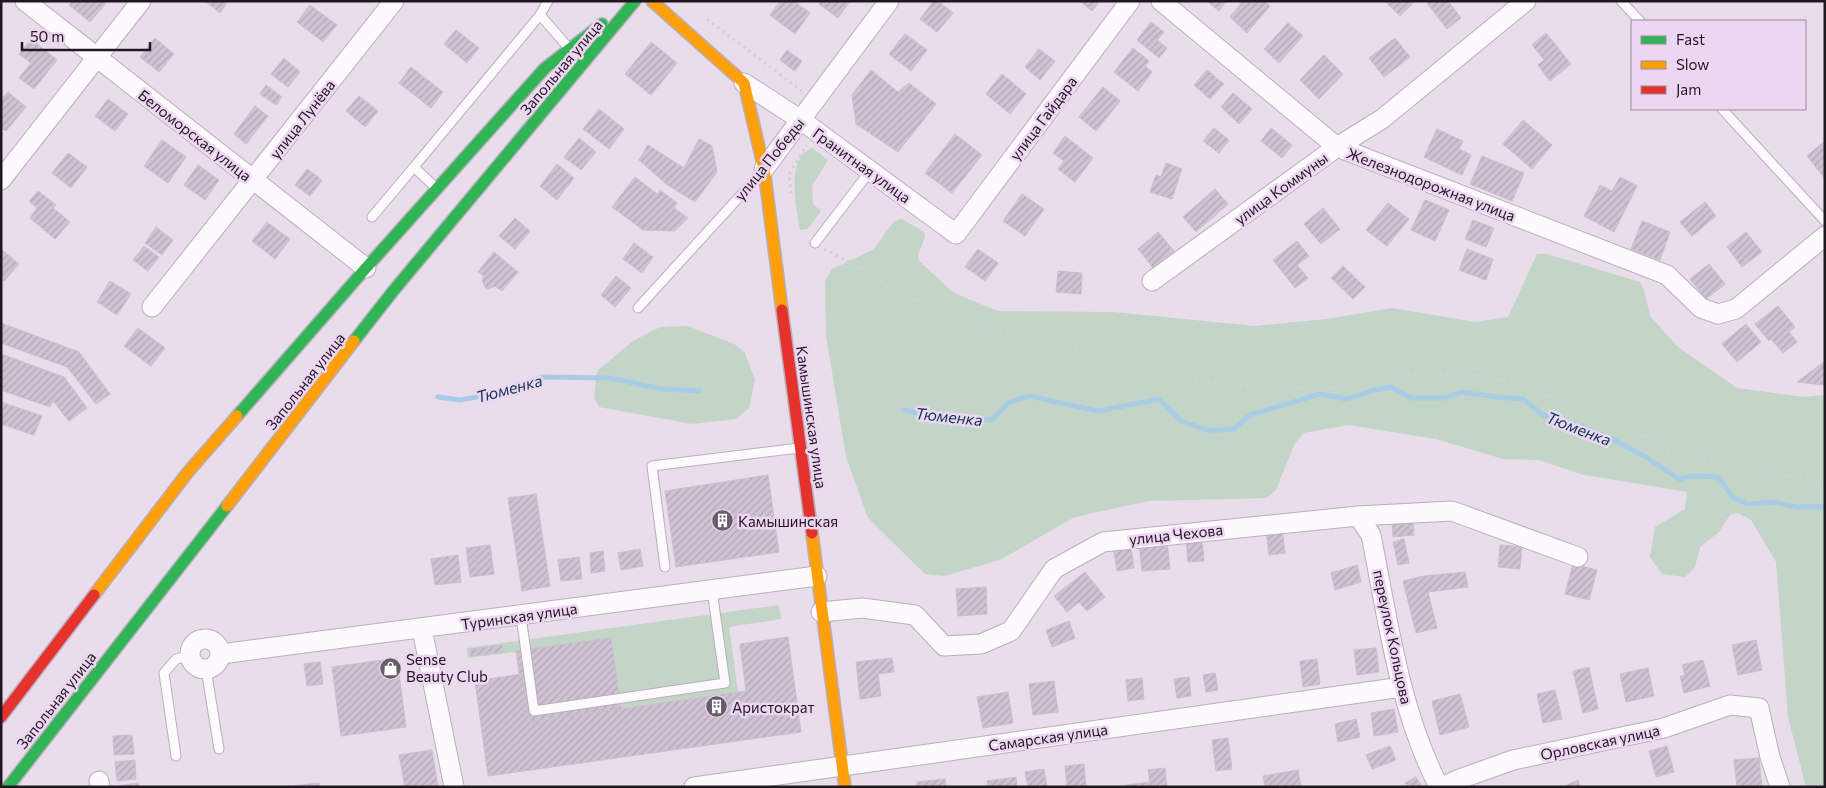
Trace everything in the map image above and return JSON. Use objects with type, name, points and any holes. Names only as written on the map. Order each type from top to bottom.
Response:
[{"type":"street","name":"Беломорская улица","points":[[25,1],[366,268]]},
{"type":"street","points":[[1,180],[141,1]]},
{"type":"street","name":"улица Лунёва","points":[[152,307],[254,181],[394,1]]},
{"type":"street","name":"Запольная улица","points":[[1,717],[188,472],[366,268],[545,68],[631,1]]},
{"type":"street","name":"Запольная улица","points":[[8,787],[394,290],[635,1]]},
{"type":"street","name":"Гранитная улица","points":[[652,1],[744,83],[801,120],[956,234]]},
{"type":"street","name":"улица Победы","points":[[764,169],[889,1]]},
{"type":"street","name":"улица Гайдара","points":[[956,234],[1130,1]]},
{"type":"street","name":"Железнодорожная улица","points":[[1161,1],[1337,147],[1667,275],[1700,308],[1718,314],[1736,309],[1825,236]]},
{"type":"street","name":"улица Коммуны","points":[[1152,282],[1337,147],[1382,119],[1526,1]]},
{"type":"street","name":"Камышинская улица","points":[[744,83],[764,169],[845,787]]},
{"type":"street","name":"улица Чехова","points":[[821,612],[862,608],[915,615],[944,646],[981,644],[1010,630],[1054,569],[1103,542],[1358,516],[1452,511],[1578,557]]},
{"type":"street","name":"переулок Кольцова","points":[[1358,516],[1371,535],[1402,687],[1426,761],[1441,787]]},
{"type":"street","name":"Туринская улица","points":[[221,654],[816,576]]},
{"type":"street","points":[[422,629],[454,787]]},
{"type":"street","points":[[204,638],[216,642],[221,654],[216,664],[206,669],[199,668],[193,663],[190,656],[193,644],[204,638]]},
{"type":"street","name":"Самарская улица","points":[[694,787],[1402,687]]},
{"type":"street","points":[[1,707],[17,695]]},
{"type":"street","name":"Орловская улица","points":[[1441,787],[1513,760],[1664,728],[1730,705],[1759,708],[1770,757],[1780,787]]},
{"type":"street","points":[[30,779],[58,722]]},
{"type":"lane","points":[[372,217],[540,15],[548,1]]},
{"type":"lane","points":[[1620,1],[1639,20]]},
{"type":"lane","points":[[540,15],[570,50]]},
{"type":"lane","points":[[1723,110],[1825,222]]},
{"type":"lane","points":[[414,167],[437,189]]},
{"type":"lane","name":"улица Победы","points":[[638,308],[764,169]]},
{"type":"lane","points":[[815,243],[870,171]]},
{"type":"lane","points":[[665,567],[652,466],[801,448]]},
{"type":"lane","points":[[521,616],[534,711],[725,683],[712,590]]},
{"type":"lane","points":[[176,756],[164,672],[176,659],[190,656]]},
{"type":"lane","points":[[206,669],[219,749]]},
{"type":"path","points":[[815,243],[867,272],[898,293],[978,327],[1203,384],[1329,389],[1402,375],[1484,376],[1534,389],[1614,421],[1667,449],[1825,483]]},
{"type":"green space","points":[[812,148],[828,160],[812,186],[813,204],[821,211],[808,229],[800,230],[794,182],[795,172],[802,155]]},
{"type":"green space","points":[[902,219],[924,232],[925,237],[918,255],[919,261],[954,293],[998,311],[1113,312],[1255,326],[1327,319],[1392,308],[1475,322],[1508,317],[1537,254],[1547,254],[1640,282],[1644,290],[1650,316],[1678,347],[1737,388],[1805,397],[1825,395],[1825,787],[1806,787],[1788,717],[1776,562],[1751,520],[1738,513],[1730,515],[1719,532],[1700,547],[1695,567],[1685,577],[1662,574],[1650,557],[1655,527],[1685,509],[1687,492],[1584,475],[1539,460],[1503,459],[1436,439],[1348,425],[1303,433],[1294,445],[1276,490],[1266,498],[1149,501],[1093,513],[1073,518],[1000,560],[944,576],[925,574],[868,518],[846,457],[826,335],[825,281],[832,269],[873,250],[894,221]]},
{"type":"green space","points":[[688,326],[736,345],[745,353],[755,380],[749,408],[736,419],[692,424],[599,407],[594,397],[597,371],[633,341],[660,327]]},
{"type":"green space","points":[[779,605],[781,619],[729,627],[738,692],[526,722],[516,652],[468,658],[467,648]]},
{"type":"building","points":[[72,1],[104,1],[106,3],[90,22],[69,5]]},
{"type":"building","points":[[205,1],[228,1],[220,13]]},
{"type":"building","points":[[780,1],[794,1],[810,13],[795,34],[770,15]]},
{"type":"building","points":[[821,1],[850,1],[838,18],[819,4]]},
{"type":"building","points":[[934,1],[938,1],[953,13],[937,32],[920,19]]},
{"type":"building","points":[[1080,1],[1100,1],[1092,11]]},
{"type":"building","points":[[1207,1],[1226,1],[1219,11]]},
{"type":"building","points":[[1243,1],[1264,1],[1270,6],[1247,33],[1230,17]]},
{"type":"building","points":[[1385,1],[1415,1],[1400,16]]},
{"type":"building","points":[[1429,1],[1448,1],[1461,18],[1447,29],[1427,3]]},
{"type":"building","points":[[310,5],[337,25],[323,42],[297,22]]},
{"type":"building","points":[[1151,22],[1164,32],[1157,40],[1167,48],[1159,58],[1137,40]]},
{"type":"building","points":[[1288,23],[1303,36],[1279,63],[1264,49]]},
{"type":"building","points":[[456,30],[479,48],[467,63],[444,44]]},
{"type":"building","points":[[1546,33],[1571,64],[1550,81],[1538,65],[1544,60],[1532,45]]},
{"type":"building","points":[[905,34],[927,50],[911,71],[889,54]]},
{"type":"building","points":[[155,38],[174,54],[159,72],[140,57]]},
{"type":"building","points":[[1395,38],[1410,57],[1384,77],[1369,58]]},
{"type":"building","points":[[31,39],[57,60],[34,89],[19,78],[31,63],[19,54]]},
{"type":"building","points":[[651,42],[677,63],[651,95],[625,74]]},
{"type":"building","points":[[1133,48],[1149,61],[1145,66],[1152,72],[1138,91],[1114,72]]},
{"type":"building","points":[[1039,49],[1055,61],[1040,80],[1025,67]]},
{"type":"building","points":[[787,50],[802,61],[795,71],[780,60]]},
{"type":"building","points":[[1324,55],[1343,74],[1319,99],[1300,80]]},
{"type":"building","points":[[284,58],[300,72],[288,87],[271,74]]},
{"type":"building","points":[[411,67],[443,92],[431,108],[399,83]]},
{"type":"building","points":[[871,70],[898,92],[909,83],[936,104],[898,152],[856,124],[852,95]]},
{"type":"building","points":[[1207,70],[1224,84],[1210,99],[1194,85]]},
{"type":"building","points":[[1002,74],[1026,94],[1010,114],[986,94]]},
{"type":"building","points":[[266,85],[282,97],[276,105],[260,94]]},
{"type":"building","points":[[1103,87],[1120,101],[1096,131],[1079,117]]},
{"type":"building","points":[[8,92],[26,107],[6,131],[1,128],[1,100]]},
{"type":"building","points":[[1233,93],[1252,109],[1239,124],[1221,107]]},
{"type":"building","points":[[359,96],[378,111],[365,127],[346,111]]},
{"type":"building","points":[[108,99],[128,114],[115,131],[95,116]]},
{"type":"building","points":[[255,106],[268,116],[246,144],[234,134]]},
{"type":"building","points":[[599,109],[624,129],[609,149],[583,129]]},
{"type":"building","points":[[1523,120],[1552,145],[1532,169],[1503,144]]},
{"type":"building","points":[[1214,128],[1229,140],[1219,153],[1203,141]]},
{"type":"building","points":[[1271,128],[1292,145],[1282,158],[1261,141]]},
{"type":"building","points":[[1437,129],[1463,141],[1459,149],[1471,155],[1462,175],[1424,157]]},
{"type":"building","points":[[955,134],[982,155],[952,193],[925,173]]},
{"type":"building","points":[[1065,136],[1093,158],[1075,182],[1058,169],[1064,161],[1053,153]]},
{"type":"building","points":[[579,138],[596,152],[581,170],[564,157]]},
{"type":"building","points":[[699,139],[712,146],[717,172],[695,202],[666,184],[639,160],[648,145],[684,168]]},
{"type":"building","points":[[162,140],[186,157],[168,183],[144,166]]},
{"type":"building","points":[[1825,141],[1825,179],[1807,156]]},
{"type":"building","points":[[68,153],[87,167],[71,188],[52,173]]},
{"type":"building","points":[[1482,156],[1524,173],[1512,201],[1470,184]]},
{"type":"building","points":[[1166,163],[1182,169],[1172,199],[1150,192],[1156,175],[1161,177]]},
{"type":"building","points":[[557,164],[574,178],[557,200],[540,186]]},
{"type":"building","points":[[198,165],[219,180],[205,200],[184,185]]},
{"type":"building","points":[[307,169],[322,180],[310,196],[295,185]]},
{"type":"building","points":[[635,177],[657,194],[660,190],[677,203],[674,208],[688,218],[675,231],[643,230],[612,207]]},
{"type":"building","points":[[1620,177],[1637,186],[1614,232],[1584,216],[1600,185],[1612,191]]},
{"type":"building","points":[[1215,189],[1228,204],[1196,232],[1183,217]]},
{"type":"building","points":[[38,191],[56,205],[53,208],[70,222],[55,239],[30,218],[37,208],[29,201]]},
{"type":"building","points":[[1022,194],[1044,209],[1025,236],[1003,221]]},
{"type":"building","points":[[1425,200],[1449,210],[1435,241],[1411,230]]},
{"type":"building","points":[[1705,202],[1716,216],[1692,236],[1680,222]]},
{"type":"building","points":[[1388,203],[1409,219],[1387,246],[1366,230]]},
{"type":"building","points":[[1323,208],[1340,229],[1321,244],[1304,224]]},
{"type":"building","points":[[515,218],[530,231],[515,249],[499,236]]},
{"type":"building","points":[[1473,220],[1494,228],[1486,247],[1465,239]]},
{"type":"building","points":[[1642,221],[1670,232],[1660,260],[1631,249]]},
{"type":"building","points":[[267,222],[290,239],[275,259],[252,241]]},
{"type":"building","points":[[156,227],[173,240],[162,255],[145,243]]},
{"type":"building","points":[[1158,232],[1174,251],[1153,268],[1138,249]]},
{"type":"building","points":[[1746,232],[1762,252],[1742,267],[1727,247]]},
{"type":"building","points":[[1297,241],[1309,256],[1297,265],[1308,278],[1295,288],[1273,260]]},
{"type":"building","points":[[634,243],[653,257],[642,273],[623,259]]},
{"type":"building","points":[[144,246],[159,257],[148,271],[133,260]]},
{"type":"building","points":[[1,249],[19,264],[4,281],[1,279]]},
{"type":"building","points":[[978,249],[998,263],[985,281],[965,267]]},
{"type":"building","points":[[1467,249],[1493,259],[1486,280],[1459,270]]},
{"type":"building","points":[[494,252],[518,272],[502,291],[495,286],[488,289],[485,287],[482,280],[484,276],[478,272]]},
{"type":"building","points":[[1709,264],[1725,284],[1706,299],[1690,279]]},
{"type":"building","points":[[1343,266],[1365,287],[1353,299],[1331,278]]},
{"type":"building","points":[[1058,271],[1082,273],[1081,294],[1056,292]]},
{"type":"building","points":[[616,276],[631,288],[615,307],[601,295]]},
{"type":"building","points":[[110,281],[131,294],[117,315],[97,302]]},
{"type":"building","points":[[1778,306],[1795,327],[1789,332],[1797,342],[1783,353],[1771,339],[1769,341],[1755,324]]},
{"type":"building","points":[[1,323],[79,352],[110,394],[96,404],[67,367],[1,343]]},
{"type":"building","points":[[1746,324],[1761,342],[1737,362],[1722,344]]},
{"type":"building","points":[[138,328],[165,348],[151,366],[124,346]]},
{"type":"building","points":[[1,354],[64,377],[87,408],[69,421],[53,401],[50,407],[1,390]]},
{"type":"building","points":[[1825,361],[1825,385],[1797,382]]},
{"type":"building","points":[[1,402],[42,416],[34,435],[1,424]]},
{"type":"building","name":"Камышинская","points":[[768,475],[779,552],[676,567],[665,491]]},
{"type":"building","points":[[536,494],[550,586],[522,591],[508,498]]},
{"type":"building","points":[[1413,520],[1414,535],[1393,537],[1392,522]]},
{"type":"building","points":[[1282,528],[1285,553],[1269,555],[1266,530]]},
{"type":"building","points":[[1202,538],[1204,561],[1188,562],[1186,540]]},
{"type":"building","points":[[1404,539],[1409,563],[1398,565],[1393,542]]},
{"type":"building","points":[[1167,542],[1170,569],[1142,571],[1139,545]]},
{"type":"building","points":[[490,545],[494,574],[478,576],[474,547]]},
{"type":"building","points":[[1500,545],[1522,547],[1520,569],[1498,567]]},
{"type":"building","points":[[474,547],[478,576],[470,577],[466,548]]},
{"type":"building","points":[[1131,548],[1134,568],[1117,571],[1114,551]]},
{"type":"building","points":[[640,549],[643,566],[621,570],[618,553]]},
{"type":"building","points":[[603,551],[605,571],[591,573],[590,553]]},
{"type":"building","points":[[458,555],[461,582],[435,585],[431,559]]},
{"type":"building","points":[[579,557],[582,579],[561,581],[558,560]]},
{"type":"building","points":[[1573,564],[1597,570],[1589,600],[1565,594]]},
{"type":"building","points":[[1357,565],[1361,582],[1335,590],[1331,573]]},
{"type":"building","points":[[1085,572],[1105,597],[1087,611],[1079,602],[1067,612],[1054,596]]},
{"type":"building","points":[[1465,572],[1468,587],[1428,592],[1437,628],[1416,633],[1403,581],[1424,576]]},
{"type":"building","points":[[986,587],[987,614],[958,616],[956,589]]},
{"type":"building","points":[[1069,621],[1075,638],[1052,647],[1046,630]]},
{"type":"building","name":"Аристократ","points":[[788,637],[801,732],[488,776],[475,681],[522,674],[529,722],[746,691],[740,644]]},
{"type":"building","points":[[611,638],[621,709],[526,722],[516,651]]},
{"type":"building","points":[[1756,640],[1762,670],[1738,675],[1732,645]]},
{"type":"building","points":[[502,645],[503,652],[471,656],[470,649]]},
{"type":"building","points":[[1376,648],[1379,672],[1357,675],[1354,650]]},
{"type":"building","points":[[397,658],[406,727],[341,736],[332,667]]},
{"type":"building","points":[[892,658],[894,672],[878,674],[881,696],[860,699],[856,662]]},
{"type":"building","points":[[1317,659],[1320,684],[1303,687],[1300,661]]},
{"type":"building","points":[[1703,660],[1710,686],[1684,693],[1680,676],[1685,675],[1682,665]]},
{"type":"building","points":[[320,662],[323,684],[307,686],[304,664]]},
{"type":"building","points":[[1589,667],[1598,709],[1583,713],[1573,671]]},
{"type":"building","points":[[1648,668],[1654,696],[1626,702],[1620,674]]},
{"type":"building","points":[[1215,673],[1218,690],[1206,692],[1203,675]]},
{"type":"building","points":[[1189,677],[1191,696],[1177,698],[1174,679]]},
{"type":"building","points":[[1142,678],[1144,699],[1128,701],[1126,680]]},
{"type":"building","points":[[1054,681],[1058,712],[1033,715],[1029,684]]},
{"type":"building","points":[[1555,690],[1562,719],[1543,723],[1537,694]]},
{"type":"building","points":[[1008,692],[1013,723],[983,728],[977,697]]},
{"type":"building","points":[[1460,694],[1469,727],[1440,735],[1432,701]]},
{"type":"building","points":[[1394,709],[1398,732],[1374,736],[1371,713]]},
{"type":"building","points":[[1356,719],[1360,737],[1338,742],[1335,724]]},
{"type":"building","points":[[132,735],[134,754],[114,755],[113,736]]},
{"type":"building","points":[[1228,738],[1232,769],[1216,771],[1212,740]]},
{"type":"building","points":[[1390,746],[1396,760],[1372,769],[1366,755]]},
{"type":"building","points":[[1667,746],[1674,772],[1656,777],[1649,751]]},
{"type":"building","points":[[432,750],[438,787],[405,787],[399,755]]},
{"type":"building","points":[[1759,758],[1762,787],[1737,787],[1734,760]]},
{"type":"building","points":[[135,760],[136,779],[117,781],[115,762]]},
{"type":"building","points":[[1084,764],[1086,787],[1067,787],[1065,766]]},
{"type":"building","points":[[1165,768],[1167,787],[1126,787],[1126,785],[1150,782],[1148,770]]},
{"type":"building","points":[[1044,769],[1047,787],[1028,787],[1025,772]]},
{"type":"building","points":[[1298,770],[1301,787],[1265,787],[1263,776]]},
{"type":"building","points":[[1016,777],[1017,787],[988,787],[987,781]]},
{"type":"building","points":[[1416,777],[1422,787],[1408,787],[1405,783]]},
{"type":"building","points":[[945,779],[946,787],[917,787],[917,782]]},
{"type":"building","points":[[1578,780],[1580,787],[1563,787]]},
{"type":"building","points":[[138,783],[139,787],[118,787],[118,786]]},
{"type":"building","points":[[319,783],[319,787],[293,787],[293,786]]},
{"type":"waterway","name":"Тюменка","points":[[438,397],[460,400],[486,395],[543,377],[610,378],[662,389],[699,391]]},
{"type":"waterway","name":"Тюменка","points":[[903,410],[931,416],[992,420],[1008,403],[1029,396],[1098,411],[1159,399],[1181,421],[1211,431],[1234,429],[1250,415],[1320,394],[1347,399],[1391,387],[1411,398],[1445,398],[1461,392],[1523,399],[1543,415],[1580,426],[1612,439],[1644,456],[1679,479],[1692,476],[1719,477],[1732,497],[1748,504],[1773,502],[1797,507],[1825,507]]},
{"type":"traffic: fast","points":[[354,341],[394,290],[635,1]]},
{"type":"traffic: fast","points":[[237,416],[545,68],[602,24]]},
{"type":"traffic: fast","points":[[8,787],[227,506]]},
{"type":"traffic: slow","points":[[652,1],[744,83],[764,169],[782,310]]},
{"type":"traffic: slow","points":[[227,506],[354,341]]},
{"type":"traffic: slow","points":[[94,595],[188,472],[237,416]]},
{"type":"traffic: slow","points":[[812,533],[845,787]]},
{"type":"traffic: jam","points":[[782,310],[812,533]]},
{"type":"traffic: jam","points":[[1,717],[94,595]]},
{"type":"place","name":"Камышинская","points":[[722,521]]},
{"type":"place","name":"Sense Beauty Club","points":[[390,668]]},
{"type":"place","name":"Аристократ","points":[[716,707]]}]
